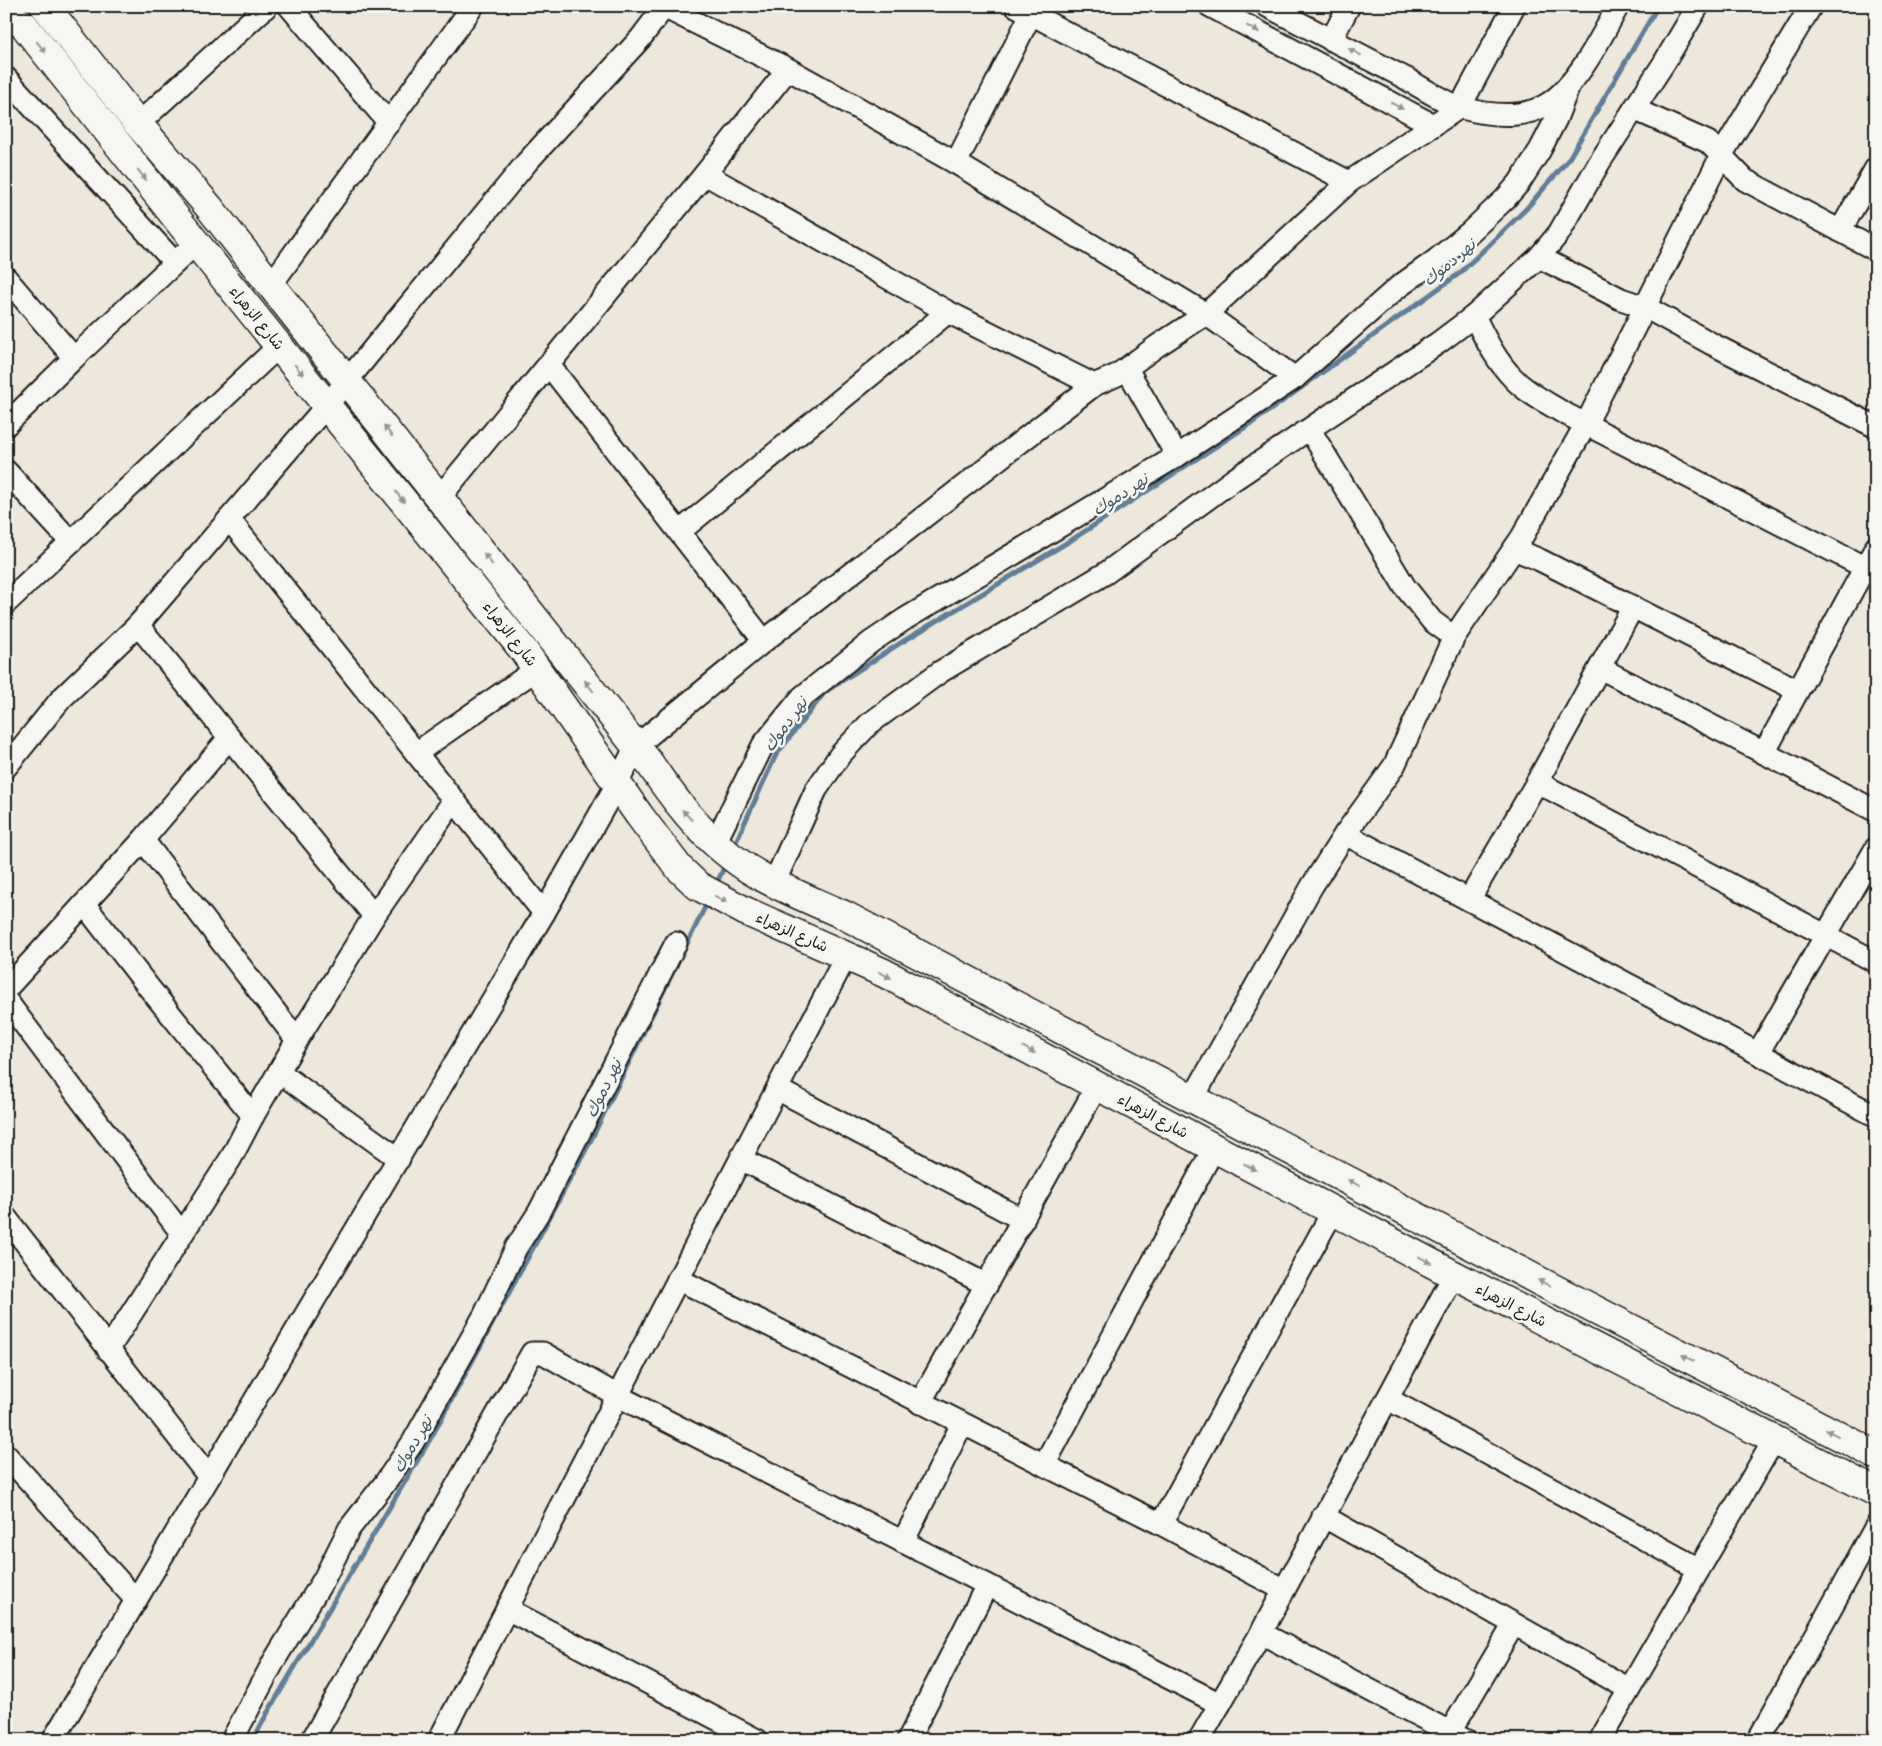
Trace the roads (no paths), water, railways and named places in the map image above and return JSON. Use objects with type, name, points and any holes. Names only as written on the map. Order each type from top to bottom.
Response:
[{"type":"main road","name":"شارع الزهراء","points":[[24,19],[138,124],[209,207],[636,746],[686,814],[718,846],[769,881],[844,915],[1387,1201],[1876,1455]]},
{"type":"main road","name":"شارع الزهراء","points":[[24,19],[196,244],[537,669],[679,868],[698,886],[746,911],[892,978],[1454,1275],[1876,1492]]},
{"type":"main road","points":[[1373,1232],[1383,1218],[1387,1201]]},
{"type":"main road","points":[[1401,1247],[1408,1227],[1420,1218]]},
{"type":"street","points":[[138,124],[267,6]]},
{"type":"street","points":[[289,6],[389,123]]},
{"type":"street","points":[[271,285],[473,6]]},
{"type":"street","points":[[6,766],[33,736],[61,699],[138,625],[229,520],[327,405],[527,162],[640,39],[664,6],[788,69],[956,163],[1206,314],[1295,378]]},
{"type":"street","points":[[1210,6],[1432,125]]},
{"type":"street","points":[[1267,6],[1460,107],[1498,114],[1513,114],[1544,106],[1568,85],[1591,54],[1618,6]]},
{"type":"street","points":[[1331,40],[1349,6]]},
{"type":"street","points":[[53,1740],[400,1159],[618,784],[636,746],[764,641],[1094,385],[1127,369],[1157,346],[1206,314],[1349,182],[1460,107],[1514,6]]},
{"type":"street","points":[[769,881],[816,790],[840,755],[869,724],[940,672],[1106,573],[1233,480],[1438,343],[1474,316],[1539,257],[1559,233],[1599,163],[1698,6]]},
{"type":"street","points":[[1193,1098],[1312,886],[1345,834],[1394,766],[1454,637],[1514,549],[1586,424],[1722,154],[1811,6]]},
{"type":"street","points":[[956,163],[1024,10],[1349,182]]},
{"type":"street","points":[[440,498],[705,174],[788,69]]},
{"type":"street","points":[[6,78],[175,263]]},
{"type":"street","points":[[718,846],[763,745],[802,697],[871,642],[905,619],[1177,456],[1295,378],[1397,288],[1468,234],[1505,199],[1519,183],[1540,150],[1556,119],[1568,85]]},
{"type":"street","points":[[1634,109],[1708,142],[1722,154],[1735,171],[1745,180],[1876,250]]},
{"type":"street","points":[[1840,231],[1876,168]]},
{"type":"street","points":[[705,174],[948,312],[1094,385]]},
{"type":"street","points":[[6,425],[74,358],[196,244]]},
{"type":"street","points":[[1539,257],[1621,299],[1645,307],[1712,344],[1876,427]]},
{"type":"street","points":[[6,278],[74,358]]},
{"type":"street","points":[[679,532],[948,312]]},
{"type":"street","points":[[1474,316],[1495,355],[1514,380],[1532,394],[1586,424],[1864,567]]},
{"type":"street","points":[[6,603],[279,346]]},
{"type":"street","points":[[549,365],[764,641]]},
{"type":"street","points":[[1127,369],[1177,456]]},
{"type":"street","points":[[1310,430],[1405,587],[1432,621],[1454,637]]},
{"type":"street","points":[[6,471],[70,542]]},
{"type":"street","points":[[229,520],[544,913]]},
{"type":"street","points":[[1764,753],[1876,546]]},
{"type":"street","points":[[1514,549],[1540,560],[1797,690]]},
{"type":"street","points":[[1469,900],[1538,782],[1633,607]]},
{"type":"street","points":[[138,625],[374,916]]},
{"type":"street","points":[[1600,668],[1876,811]]},
{"type":"street","points":[[416,754],[537,669]]},
{"type":"street","points":[[6,989],[143,840],[229,738]]},
{"type":"street","points":[[1538,782],[1876,962]]},
{"type":"street","points":[[108,1350],[231,1158],[297,1040],[374,916],[454,800]]},
{"type":"street","points":[[1345,834],[1876,1116]]},
{"type":"street","points":[[143,840],[297,1040]]},
{"type":"street","points":[[1758,1053],[1876,848]]},
{"type":"street","points":[[84,904],[253,1116]]},
{"type":"street","points":[[232,1740],[275,1659],[324,1578],[349,1529],[385,1484],[413,1442],[484,1316],[516,1248],[539,1212],[676,943]]},
{"type":"street","points":[[447,1737],[507,1609],[846,956]]},
{"type":"street","points":[[6,1000],[182,1234]]},
{"type":"street","points":[[279,1072],[400,1159]]},
{"type":"street","points":[[920,1403],[1097,1086]]},
{"type":"street","points":[[777,1089],[1023,1220]]},
{"type":"street","points":[[1044,1465],[1214,1148]]},
{"type":"street","points":[[741,1159],[987,1285]]},
{"type":"street","points":[[1161,1524],[1333,1211]]},
{"type":"street","points":[[6,1218],[209,1477]]},
{"type":"street","points":[[1200,1740],[1261,1633],[1454,1275]]},
{"type":"street","points":[[678,1279],[1161,1524],[1284,1590]]},
{"type":"street","points":[[312,1740],[532,1353],[543,1353],[618,1396],[1220,1704]]},
{"type":"street","points":[[1388,1399],[1699,1569]]},
{"type":"street","points":[[903,1542],[962,1424]]},
{"type":"street","points":[[1600,1740],[1774,1440]]},
{"type":"street","points":[[6,1455],[136,1600]]},
{"type":"street","points":[[1323,1516],[1629,1689]]},
{"type":"street","points":[[1758,1740],[1876,1526]]},
{"type":"street","points":[[908,1740],[987,1585]]},
{"type":"street","points":[[507,1609],[757,1740]]},
{"type":"street","points":[[1261,1633],[1457,1736],[1514,1624]]},
{"type":"waterway","name":"نهر دموك","points":[[733,848],[776,755],[825,692],[902,642],[1073,539],[1252,423],[1460,273],[1526,209],[1568,160],[1658,6]]},
{"type":"waterway","name":"نهر دموك","points":[[715,887],[726,863]]},
{"type":"waterway","name":"نهر دموك","points":[[683,952],[708,901]]},
{"type":"waterway","name":"نهر دموك","points":[[253,1740],[432,1436],[590,1142],[676,966]]}]
